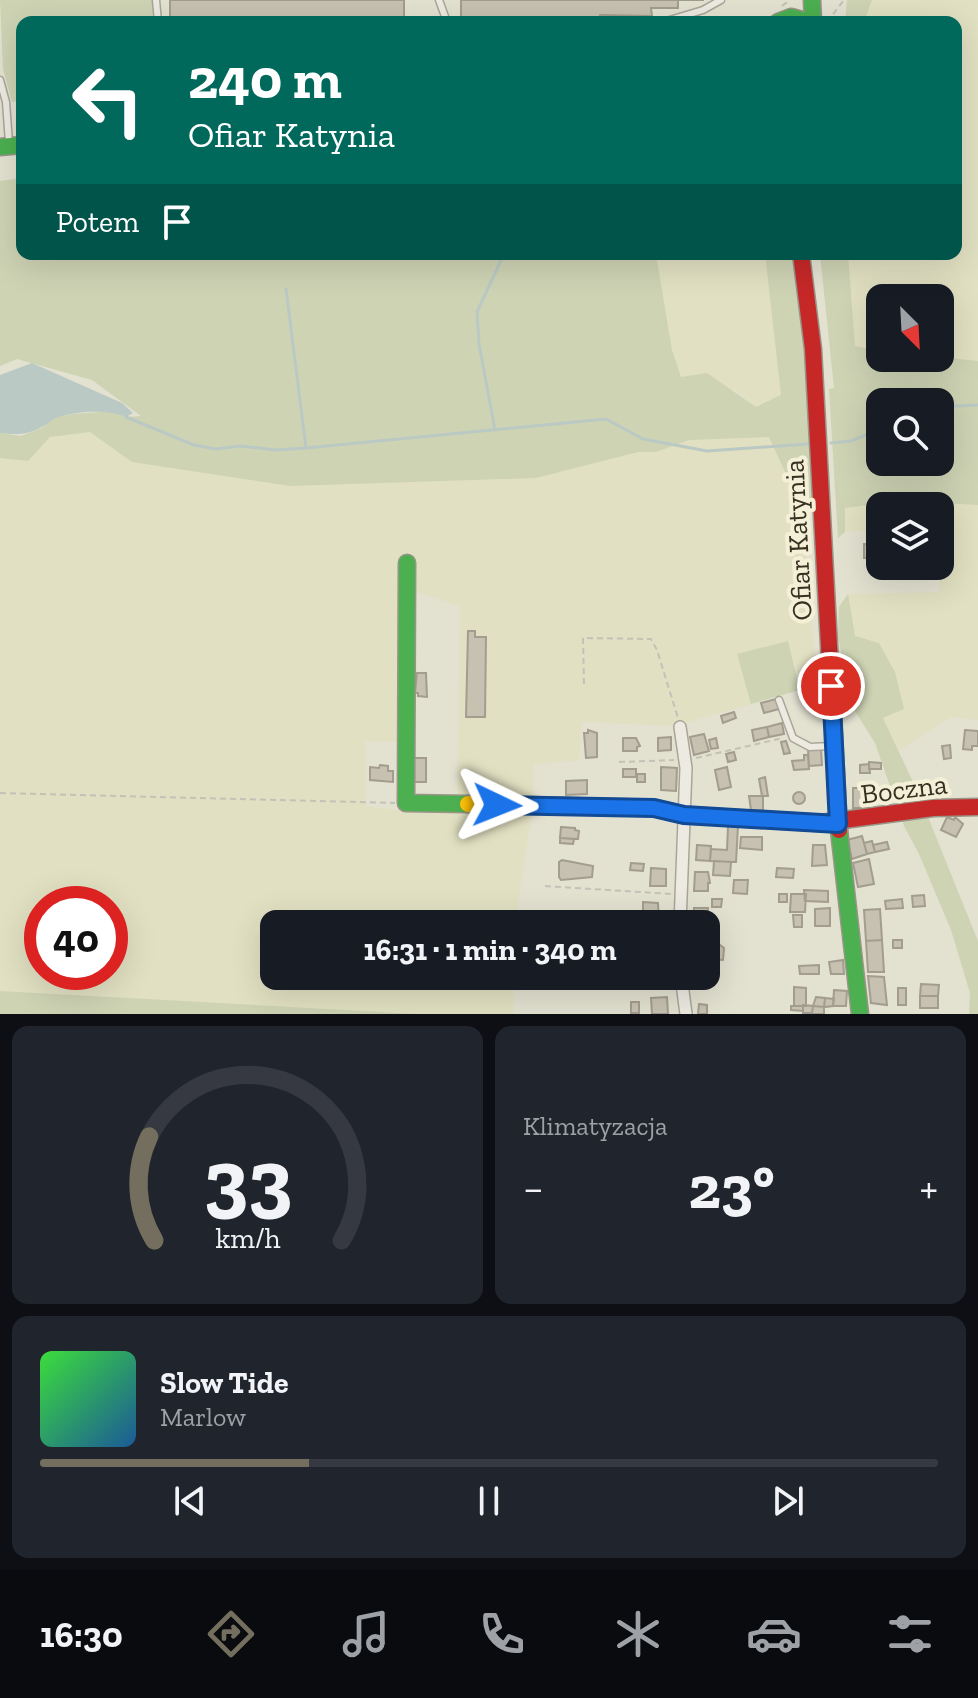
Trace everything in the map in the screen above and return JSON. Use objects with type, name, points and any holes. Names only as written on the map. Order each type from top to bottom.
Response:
[{"type":"street","points":[[788,16],[803,0]]},
{"type":"street","name":"Ofiar Katynia","points":[[802,260],[813,349],[838,824],[860,1014]]},
{"type":"street","points":[[406,803],[407,563]]},
{"type":"street","points":[[680,727],[685,760],[681,910]]},
{"type":"street","name":"Boczna","points":[[406,803],[654,808],[684,815],[838,824],[933,808],[978,807]]},
{"type":"street","points":[[683,990],[686,1014]]},
{"type":"lane","points":[[683,16],[721,0]]},
{"type":"lane","points":[[0,80],[11,146]]},
{"type":"lane","points":[[779,700],[793,738],[810,747],[833,746]]},
{"type":"path","points":[[831,16],[844,0]]},
{"type":"path","points":[[831,6],[835,10]]},
{"type":"path","points":[[584,684],[583,638],[651,639],[680,727]]},
{"type":"path","points":[[619,762],[685,760],[793,738]]},
{"type":"path","points":[[0,793],[406,803]]},
{"type":"path","points":[[545,886],[682,895]]},
{"type":"green space","points":[[0,0],[152,0],[153,16],[16,16],[16,102],[12,102],[3,69]]},
{"type":"green space","points":[[847,0],[872,0],[866,16],[846,16]]},
{"type":"green space","points":[[872,0],[978,0],[978,361],[954,358],[954,284],[866,284],[866,348],[855,346],[848,260],[962,260],[962,16],[866,16]]},
{"type":"green space","points":[[16,179],[16,260],[657,260],[672,350],[681,377],[707,373],[756,407],[781,395],[766,260],[793,260],[810,389],[818,503],[803,511],[769,437],[689,440],[656,452],[638,452],[536,478],[290,486],[132,462],[90,432],[50,437],[28,461],[0,458],[0,433],[21,436],[42,428],[55,417],[73,414],[113,411],[126,417],[141,416],[92,380],[17,359],[0,366],[0,181]]},
{"type":"green space","points":[[657,260],[766,260],[781,395],[756,407],[736,391],[681,377],[672,350]]},
{"type":"green space","points":[[821,260],[848,260],[855,346],[866,348],[866,372],[954,372],[954,358],[978,361],[978,505],[954,504],[954,492],[866,492],[866,505],[845,508],[845,532],[838,538],[829,389],[834,388]]},
{"type":"green space","points":[[91,431],[132,462],[656,452],[689,440],[769,437],[803,511],[817,687],[803,691],[788,641],[738,654],[751,704],[675,726],[582,722],[579,760],[534,765],[533,804],[457,801],[460,606],[404,588],[403,742],[365,741],[366,806],[406,811],[532,812],[517,910],[260,910],[260,990],[514,990],[513,1014],[390,1014],[0,992],[0,458],[28,461],[50,437]]},
{"type":"green space","points":[[954,504],[978,505],[978,720],[951,717],[898,751],[883,717],[904,709],[895,672],[879,643],[855,636],[848,594],[939,592],[939,580],[954,580]]},
{"type":"green space","points":[[866,505],[866,531],[845,532],[845,508]]},
{"type":"green space","points":[[848,594],[855,636],[879,643],[895,672],[904,709],[883,718],[920,797],[978,941],[978,1014],[969,1014],[970,993],[951,930],[904,826],[875,743],[853,708],[838,637],[839,607]]},
{"type":"green space","points":[[788,641],[800,690],[751,704],[737,654]]},
{"type":"green space","points":[[0,991],[417,1014],[0,1014]]},
{"type":"shaded area","points":[[32,363],[122,403],[133,413],[126,417],[102,412],[75,413],[56,418],[27,433],[0,433],[0,375]]},
{"type":"building","points":[[170,0],[404,0],[404,16],[170,16]]},
{"type":"building","points":[[461,0],[678,0],[678,8],[651,8],[652,16],[461,16]]},
{"type":"building","points":[[468,631],[475,631],[475,637],[486,637],[485,717],[466,717]]},
{"type":"building","points":[[417,673],[426,673],[427,697],[415,693]]},
{"type":"building","points":[[776,699],[779,709],[764,713],[761,703]]},
{"type":"building","points":[[734,712],[736,718],[723,723],[721,716]]},
{"type":"building","points":[[782,723],[784,734],[769,737],[767,727]]},
{"type":"building","points":[[767,727],[769,737],[754,741],[752,730]]},
{"type":"building","points":[[588,730],[597,733],[597,757],[586,758],[584,733]]},
{"type":"building","points":[[965,730],[978,731],[978,746],[972,746],[972,750],[963,749]]},
{"type":"building","points":[[704,734],[709,751],[694,755],[690,737]]},
{"type":"building","points":[[671,737],[671,750],[658,751],[658,738]]},
{"type":"building","points":[[623,738],[636,738],[640,746],[637,751],[623,751]]},
{"type":"building","points":[[716,738],[718,748],[711,749],[709,740]]},
{"type":"building","points":[[786,741],[790,753],[784,754],[781,742]]},
{"type":"building","points":[[950,745],[951,758],[944,759],[942,746]]},
{"type":"building","points":[[821,749],[822,765],[809,766],[808,750]]},
{"type":"building","points":[[734,752],[736,760],[728,762],[726,754]]},
{"type":"building","points":[[804,755],[808,755],[809,769],[794,770],[792,761],[804,760]]},
{"type":"building","points":[[413,758],[426,758],[426,782],[413,782]]},
{"type":"building","points":[[869,762],[881,763],[881,769],[869,769]]},
{"type":"building","points":[[869,764],[870,773],[860,773],[860,765]]},
{"type":"building","points":[[380,765],[388,766],[388,771],[393,771],[393,782],[370,780],[370,767],[379,768]]},
{"type":"building","points":[[661,767],[677,768],[676,791],[661,790]]},
{"type":"building","points":[[727,767],[731,787],[719,790],[715,770]]},
{"type":"building","points":[[623,769],[636,769],[636,777],[623,777]]},
{"type":"building","points":[[637,774],[645,774],[645,782],[637,782]]},
{"type":"building","points":[[765,777],[768,796],[762,796],[759,779]]},
{"type":"building","points":[[587,780],[587,794],[566,795],[566,781]]},
{"type":"building","points":[[853,788],[868,788],[868,808],[853,808]]},
{"type":"building","points":[[799,792],[805,798],[799,804],[793,798]]},
{"type":"building","points":[[749,796],[763,796],[763,810],[751,810]]},
{"type":"building","points":[[947,817],[954,820],[955,817],[963,824],[956,837],[941,830]]},
{"type":"building","points":[[728,826],[738,826],[736,862],[710,861],[711,849],[727,850]]},
{"type":"building","points":[[561,827],[575,828],[579,831],[578,839],[560,838]]},
{"type":"building","points":[[862,836],[867,854],[852,859],[847,840]]},
{"type":"building","points":[[741,837],[762,837],[762,850],[740,848]]},
{"type":"building","points":[[560,838],[574,839],[573,844],[560,843]]},
{"type":"building","points":[[872,841],[875,852],[867,854],[864,843]]},
{"type":"building","points":[[887,842],[889,849],[875,852],[873,845]]},
{"type":"building","points":[[697,845],[711,846],[710,861],[696,860]]},
{"type":"building","points":[[813,845],[825,845],[827,865],[812,866]]},
{"type":"building","points":[[869,859],[874,884],[858,887],[853,863]]},
{"type":"building","points":[[714,861],[731,862],[730,876],[713,875]]},
{"type":"building","points":[[559,862],[593,866],[592,877],[561,880]]},
{"type":"building","points":[[631,863],[644,864],[643,871],[630,870]]},
{"type":"building","points":[[651,868],[666,869],[666,886],[650,886]]},
{"type":"building","points":[[777,868],[794,869],[793,878],[776,877]]},
{"type":"building","points":[[695,872],[708,872],[708,891],[694,891]]},
{"type":"building","points":[[734,880],[748,880],[747,894],[733,893]]},
{"type":"building","points":[[804,890],[828,891],[828,902],[805,901]]},
{"type":"building","points":[[779,894],[787,894],[787,902],[779,902]]},
{"type":"building","points":[[791,894],[806,894],[805,912],[790,912]]},
{"type":"building","points":[[924,895],[925,906],[913,907],[912,896]]},
{"type":"building","points":[[712,899],[722,899],[721,907],[712,907]]},
{"type":"building","points":[[902,899],[903,908],[886,909],[885,901]]},
{"type":"building","points":[[643,902],[658,903],[658,910],[643,910]]},
{"type":"building","points":[[830,908],[830,926],[815,926],[815,909]]},
{"type":"building","points":[[880,909],[882,940],[866,941],[864,910]]},
{"type":"building","points":[[793,915],[802,915],[802,927],[794,927]]},
{"type":"building","points":[[882,940],[884,972],[868,972],[866,941]]},
{"type":"building","points":[[893,940],[902,940],[902,948],[893,948]]},
{"type":"building","points":[[720,945],[724,948],[723,960],[720,960]]},
{"type":"building","points":[[843,960],[844,974],[831,974],[829,962]]},
{"type":"building","points":[[819,965],[819,974],[800,974],[799,966]]},
{"type":"building","points":[[868,976],[884,977],[887,1005],[871,1003]]},
{"type":"building","points":[[921,984],[939,985],[938,996],[920,996]]},
{"type":"building","points":[[794,987],[806,988],[806,1006],[794,1006]]},
{"type":"building","points":[[898,988],[906,988],[906,1005],[898,1005]]},
{"type":"building","points":[[834,990],[847,991],[846,1006],[833,1006]]},
{"type":"building","points":[[920,996],[938,996],[938,1008],[920,1008]]},
{"type":"building","points":[[667,997],[668,1014],[652,1014],[651,998]]},
{"type":"building","points":[[816,997],[825,998],[824,1007],[813,1006]]},
{"type":"building","points":[[825,998],[834,999],[833,1006],[824,1007]]},
{"type":"building","points":[[631,1002],[639,1002],[639,1013],[631,1013]]},
{"type":"building","points":[[699,1004],[707,1005],[707,1014],[698,1014]]},
{"type":"building","points":[[803,1005],[813,1006],[812,1013],[803,1013]]},
{"type":"building","points":[[791,1006],[803,1006],[803,1011],[791,1010]]},
{"type":"building","points":[[813,1006],[824,1007],[824,1014],[812,1014]]},
{"type":"waterway","points":[[495,430],[479,344],[477,312],[501,260]]},
{"type":"waterway","points":[[286,289],[306,448]]},
{"type":"waterway","points":[[954,406],[978,405]]},
{"type":"waterway","points":[[126,417],[194,445],[216,449],[240,446],[276,450],[306,448],[606,419],[643,439],[707,451],[808,444]]},
{"type":"waterway","points":[[831,443],[851,441],[866,435]]},
{"type":"traffic: fast","points":[[812,0],[813,16]]},
{"type":"traffic: fast","points":[[0,147],[16,146]]},
{"type":"traffic: fast","points":[[407,563],[406,803],[468,804]]},
{"type":"traffic: fast","points":[[839,830],[860,1014]]},
{"type":"traffic: slow","points":[[468,804],[654,808],[684,815],[821,823]]},
{"type":"traffic: jam","points":[[802,260],[813,349],[839,830]]},
{"type":"traffic: jam","points":[[821,823],[933,808],[978,807]]},
{"type":"route","points":[[497,805],[654,808],[684,815],[838,824],[831,686]]}]
